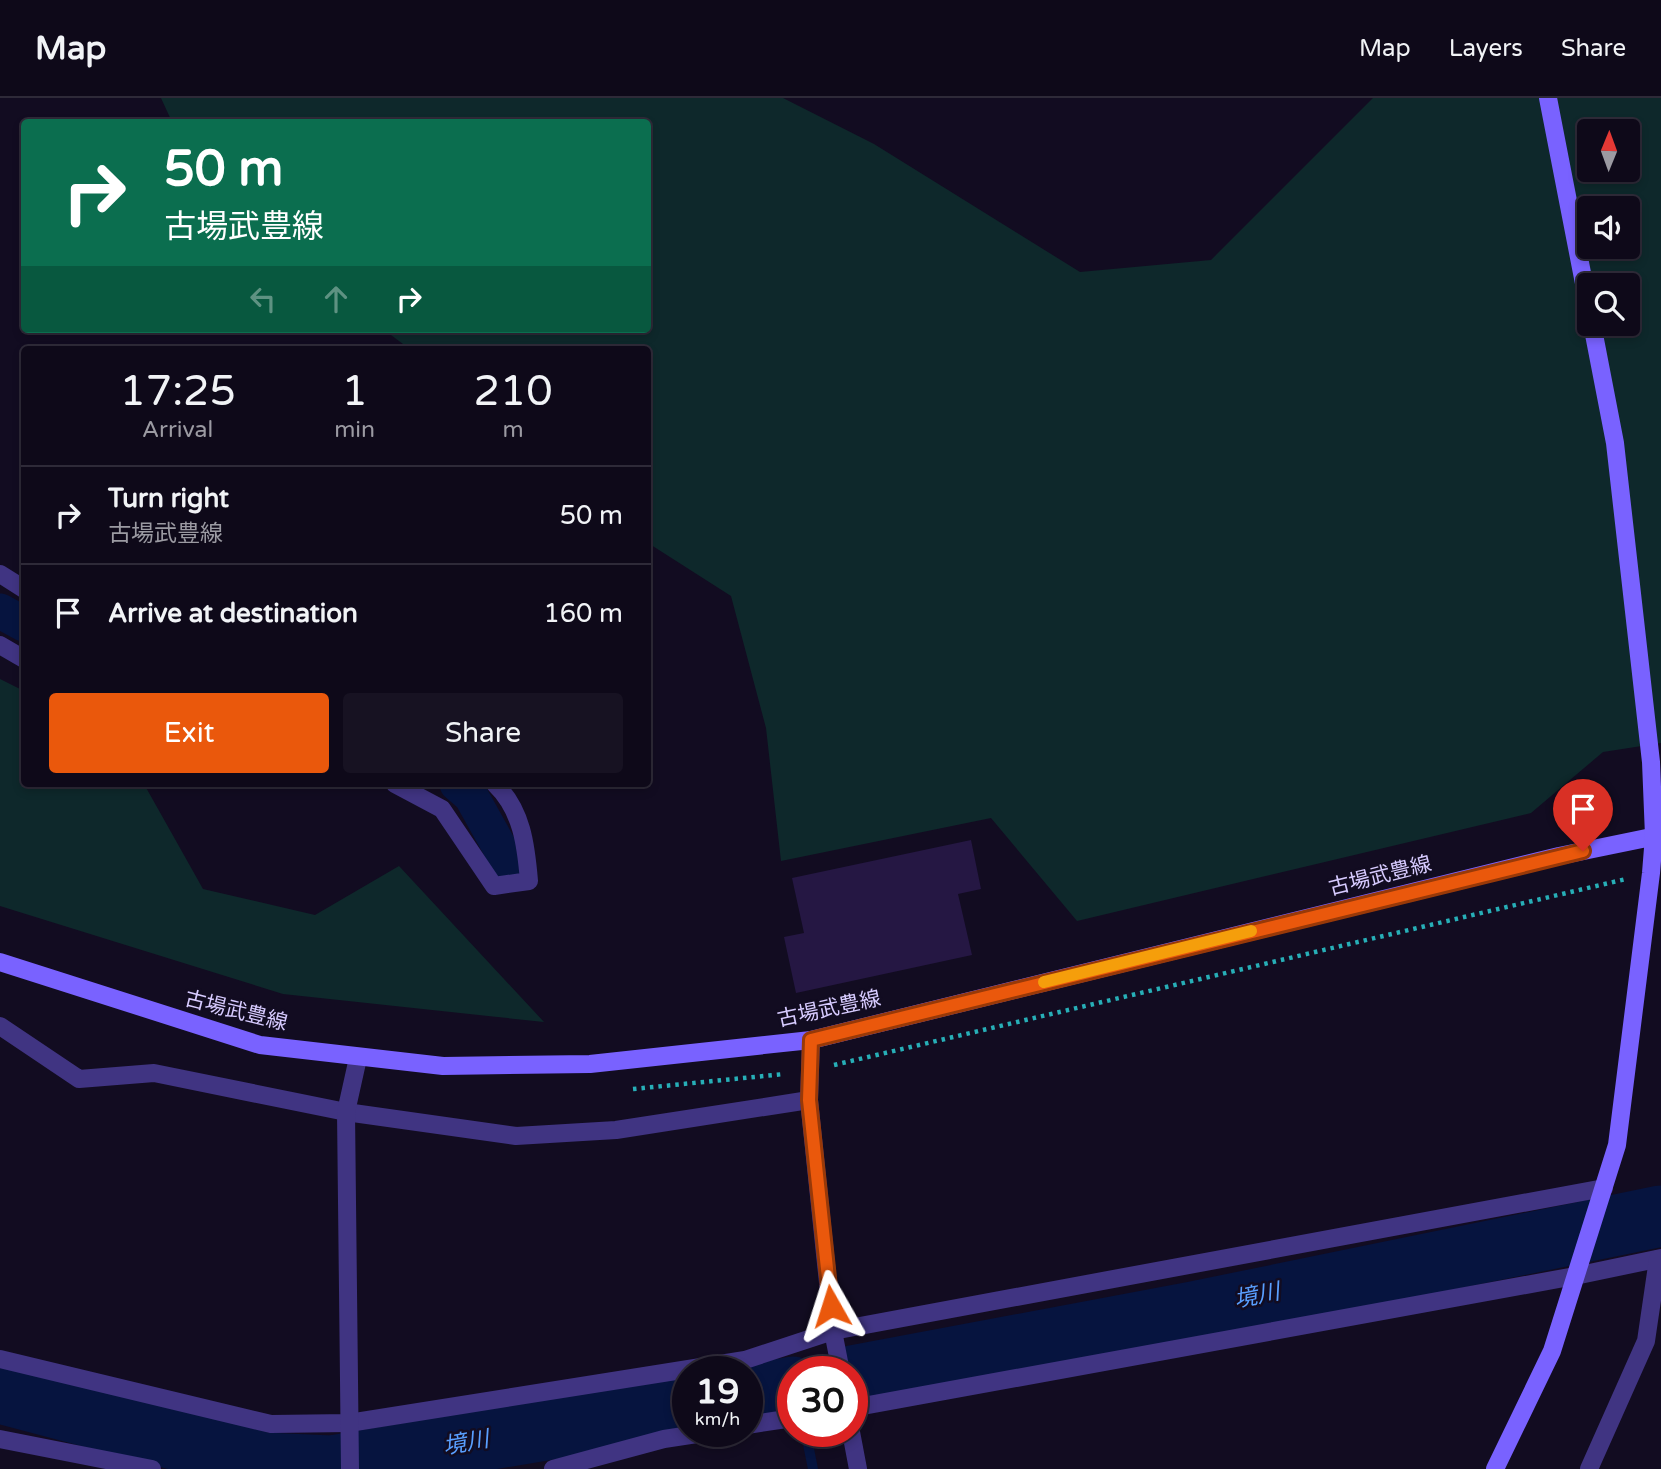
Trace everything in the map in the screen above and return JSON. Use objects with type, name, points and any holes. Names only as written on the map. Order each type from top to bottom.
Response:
[{"type":"main road","points":[[1548,98],[1582,273]]},
{"type":"main road","points":[[1495,1469],[1552,1351],[1617,1145],[1658,836],[1615,443],[1594,336]]},
{"type":"main road","name":"古場武豊線","points":[[0,962],[260,1045],[443,1066],[590,1064],[811,1040],[1559,856],[1658,836]]},
{"type":"street","points":[[0,574],[21,587]]},
{"type":"street","points":[[0,645],[21,657]]},
{"type":"street","points":[[401,787],[442,808],[494,886],[529,881],[526,840],[508,796],[498,787]]},
{"type":"street","points":[[0,1026],[79,1079],[154,1073],[346,1112],[516,1136],[617,1130],[809,1100]]},
{"type":"street","points":[[811,1040],[809,1100],[838,1356]]},
{"type":"street","points":[[350,1469],[346,1112],[358,1058]]},
{"type":"street","points":[[0,1359],[271,1424],[349,1423],[745,1360],[833,1331],[1604,1188]]},
{"type":"street","points":[[868,1405],[1575,1276],[1659,1258],[1646,1341],[1589,1469]]},
{"type":"street","points":[[553,1469],[672,1438]]},
{"type":"street","points":[[0,1439],[152,1469]]},
{"type":"street","points":[[854,1447],[858,1469]]},
{"type":"green space","points":[[161,98],[783,98],[874,144],[1080,272],[1211,260],[1373,98],[1661,98],[1661,743],[1603,752],[1531,813],[1077,921],[991,818],[781,861],[766,728],[731,596],[651,545],[651,346],[406,346],[388,333],[651,333],[651,119],[171,119]]},
{"type":"green space","points":[[0,679],[21,690],[21,787],[146,787],[203,889],[315,915],[399,866],[544,1022],[283,994],[0,906]]},
{"type":"building","points":[[971,840],[981,889],[958,894],[972,955],[796,993],[784,937],[804,933],[792,878]]},
{"type":"waterway","points":[[0,611],[21,622]]},
{"type":"waterway","points":[[460,787],[471,796],[510,866]]},
{"type":"waterway","name":"境川","points":[[868,1373],[1193,1312],[1661,1216]]},
{"type":"waterway","name":"境川","points":[[763,1392],[777,1390]]},
{"type":"waterway","name":"境川","points":[[0,1393],[264,1463],[331,1466],[672,1409]]},
{"type":"waterway","points":[[809,1447],[813,1469]]},
{"type":"slow traffic","points":[[1044,982],[1251,931]]},
{"type":"route","points":[[831,1306],[809,1100],[811,1040],[1583,851]]}]
